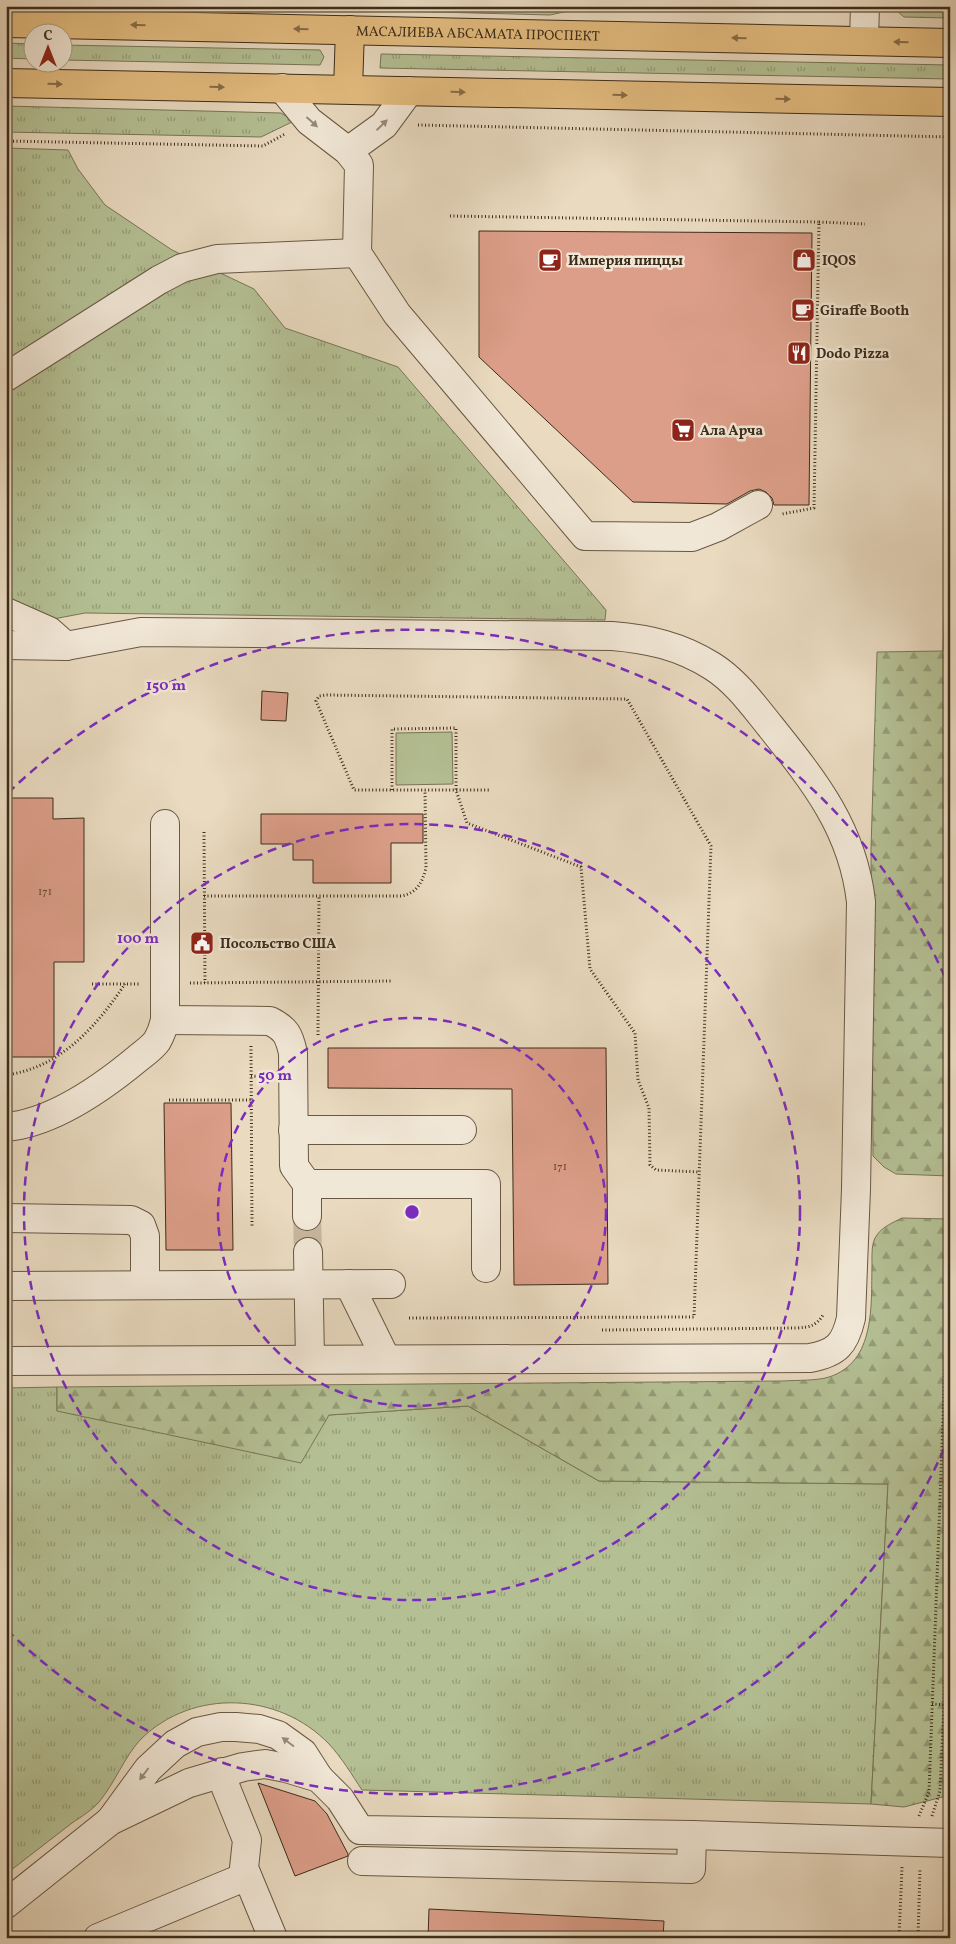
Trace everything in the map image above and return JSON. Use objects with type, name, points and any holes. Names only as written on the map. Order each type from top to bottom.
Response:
[{"type":"main road","name":"МАСАЛИЕВА АБСАМАТА ПРОСПЕКТ","points":[[6,23],[950,43]]},
{"type":"main road","points":[[348,89],[350,30]]},
{"type":"main road","points":[[6,83],[950,102]]},
{"type":"street","points":[[864,40],[865,6]]},
{"type":"street","points":[[282,88],[309,121],[348,151],[359,165],[357,253],[397,314],[585,536],[692,537],[767,510]]},
{"type":"street","points":[[348,151],[384,124],[409,91]]},
{"type":"street","points":[[6,377],[159,280],[182,268],[217,259],[357,253]]},
{"type":"street","points":[[6,612],[49,631],[66,646]]},
{"type":"street","points":[[6,645],[66,646],[141,632],[612,636],[640,638],[664,643],[713,667],[735,684],[812,778],[827,802],[841,831],[859,879],[862,902],[856,1189],[851,1318],[847,1335],[836,1349],[826,1355],[810,1358],[386,1358],[6,1361]]},
{"type":"street","points":[[6,1127],[44,1117],[98,1089],[155,1044],[162,1032],[165,1020],[165,824]]},
{"type":"street","points":[[165,1020],[270,1021],[282,1027],[290,1038],[293,1053],[294,1166],[307,1184],[308,1216]]},
{"type":"street","points":[[294,1130],[462,1130]]},
{"type":"street","points":[[307,1184],[486,1184],[486,1268]]},
{"type":"street","points":[[6,1218],[131,1220],[141,1225],[145,1236],[145,1285]]},
{"type":"street","points":[[308,1252],[310,1359]]},
{"type":"street","points":[[349,1284],[386,1358]]},
{"type":"street","points":[[6,1286],[391,1284]]},
{"type":"street","points":[[110,1820],[148,1769],[162,1754],[186,1737],[208,1729],[236,1727],[259,1729],[278,1735],[303,1753],[318,1778],[340,1799],[360,1830],[692,1835],[928,1842]]},
{"type":"street","points":[[186,1737],[189,1762],[195,1771],[223,1772],[246,1755],[247,1745],[245,1738],[236,1727]]},
{"type":"street","points":[[6,1904],[110,1820],[175,1789],[223,1772],[265,1764],[318,1778]]},
{"type":"street","points":[[223,1772],[226,1788],[247,1840],[244,1868],[273,1938]]},
{"type":"street","points":[[362,1861],[691,1869],[692,1835]]},
{"type":"street","points":[[98,1938],[248,1876]]},
{"type":"path","points":[[6,141],[263,146],[309,121]]},
{"type":"path","points":[[384,124],[950,137]]},
{"type":"path","points":[[450,216],[865,224]]},
{"type":"path","points":[[767,510],[814,508],[819,222]]},
{"type":"path","points":[[409,1318],[694,1317],[711,846],[628,699],[327,695],[319,696],[316,701],[354,790],[491,790]]},
{"type":"path","points":[[392,790],[392,729],[456,728],[456,790],[466,823],[582,867],[590,969],[635,1033],[638,1080],[649,1108],[650,1165],[656,1170],[699,1172]]},
{"type":"path","points":[[204,896],[401,896],[411,894],[419,888],[426,868],[425,790]]},
{"type":"path","points":[[204,832],[205,983]]},
{"type":"path","points":[[318,896],[318,1040]]},
{"type":"path","points":[[92,984],[392,981]]},
{"type":"path","points":[[6,1075],[41,1065],[63,1053],[89,1031],[109,1008],[125,984]]},
{"type":"path","points":[[251,1021],[252,1227]]},
{"type":"path","points":[[169,1100],[251,1100]]},
{"type":"path","points":[[928,1842],[950,1232]]},
{"type":"path","points":[[600,1330],[810,1327],[818,1322],[824,1310]]},
{"type":"path","points":[[918,1938],[920,1856],[928,1842],[940,1791],[950,1570]]},
{"type":"path","points":[[932,1704],[950,1705]]},
{"type":"path","points":[[899,1938],[902,1857],[928,1842]]},
{"type":"green space","points":[[214,6],[591,6],[550,15]]},
{"type":"green space","points":[[891,6],[950,6],[950,18],[904,17]]},
{"type":"green space","points":[[6,43],[22,44],[22,59],[6,58]]},
{"type":"green space","points":[[72,45],[320,50],[324,57],[320,65],[72,60]]},
{"type":"green space","points":[[381,54],[950,65],[950,79],[380,68]]},
{"type":"green space","points":[[6,106],[281,113],[294,121],[261,137],[6,132]]},
{"type":"green space","points":[[6,148],[68,150],[78,169],[105,205],[172,250],[254,289],[285,328],[398,367],[606,610],[605,620],[85,613],[6,628]]},
{"type":"green space","points":[[948,509],[950,509],[950,1176],[896,1174],[884,1167],[873,1156],[871,849],[877,652],[943,651]]},
{"type":"green space","points":[[452,732],[453,784],[396,785],[396,733]]},
{"type":"green space","points":[[902,1218],[950,1219],[950,1795],[904,1807],[871,1804],[888,1484],[599,1481],[468,1406],[329,1415],[301,1463],[57,1411],[57,1387],[783,1381],[812,1380],[829,1377],[844,1369],[855,1359],[863,1345],[868,1330],[870,1314],[874,1241],[877,1235],[888,1225]]},
{"type":"green space","points":[[57,1387],[57,1411],[329,1415],[468,1406],[599,1481],[888,1484],[871,1804],[362,1790],[334,1749],[309,1727],[286,1714],[261,1706],[236,1703],[210,1704],[185,1711],[162,1722],[141,1739],[105,1795],[90,1811],[6,1874],[6,1388]]},
{"type":"building","name":"Ала Арча","points":[[479,231],[812,233],[809,505],[774,505],[772,498],[766,492],[759,489],[750,491],[727,504],[633,502],[479,357]]},
{"type":"building","points":[[262,691],[288,693],[286,721],[261,720]]},
{"type":"building","points":[[6,798],[53,798],[53,819],[84,818],[84,962],[54,962],[54,1057],[6,1057]]},
{"type":"building","points":[[261,814],[423,814],[423,843],[391,843],[391,883],[313,883],[313,860],[293,860],[293,844],[261,844]]},
{"type":"building","points":[[328,1048],[606,1048],[608,1284],[514,1285],[512,1089],[328,1088]]},
{"type":"building","points":[[164,1103],[231,1103],[233,1250],[166,1250]]},
{"type":"building","points":[[258,1783],[315,1801],[327,1814],[348,1856],[295,1876]]},
{"type":"building","points":[[429,1909],[664,1921],[663,1938],[428,1938]]},
{"type":"tunnel","points":[[307,1216],[308,1252]]},
{"type":"place","name":"Империя пиццы","points":[[550,260]]},
{"type":"place","name":"IQOS","points":[[804,260]]},
{"type":"place","name":"Giraffe Booth","points":[[803,310]]},
{"type":"place","name":"Dodo Pizza","points":[[799,353]]},
{"type":"place","name":"Ала Арча","points":[[683,430]]},
{"type":"place","name":"Посольство США","points":[[202,943]]}]
